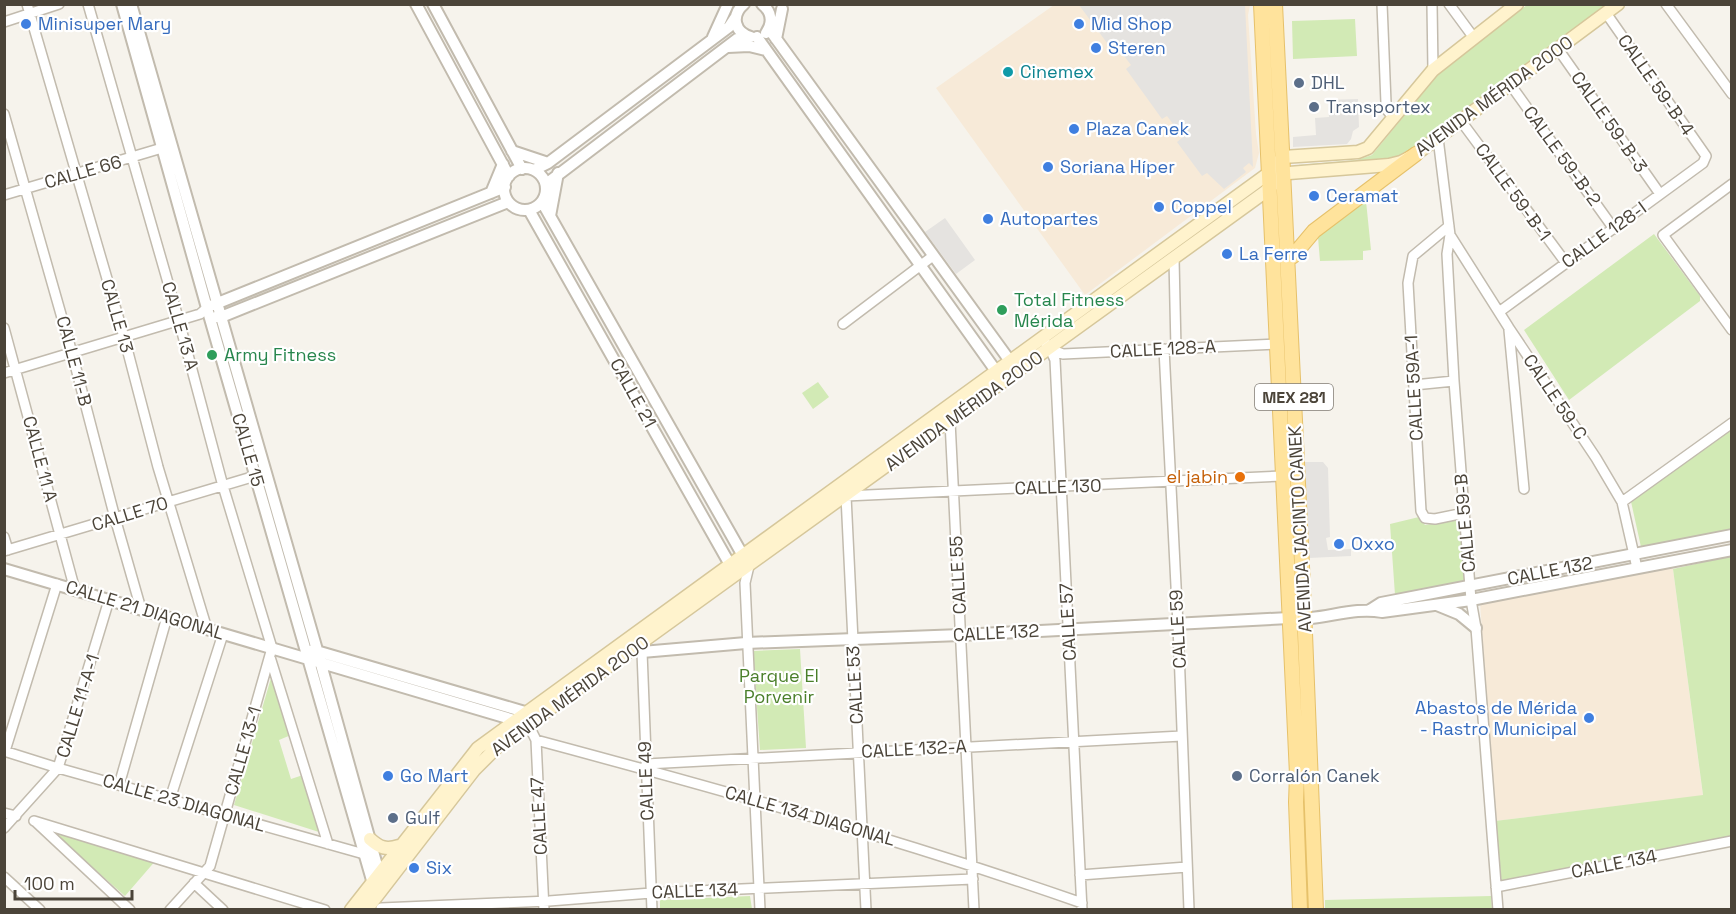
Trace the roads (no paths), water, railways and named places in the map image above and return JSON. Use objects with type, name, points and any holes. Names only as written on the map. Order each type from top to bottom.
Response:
[{"type":"main road","name":"AVENIDA JACINTO CANEK","points":[[1261,4],[1289,618],[1298,662],[1316,909]]},
{"type":"main road","name":"AVENIDA JACINTO CANEK","points":[[1275,4],[1305,620],[1298,662],[1296,802],[1300,909]]},
{"type":"main road","points":[[1283,157],[1358,152],[1368,148],[1432,70],[1516,4]]},
{"type":"main road","name":"AVENIDA MÉRIDA 2000","points":[[637,645],[742,554],[950,421],[1270,189],[1284,174],[1401,162],[1438,138],[1618,4]]},
{"type":"main road","points":[[1287,260],[1314,231],[1416,154]]},
{"type":"main road","name":"AVENIDA MÉRIDA 2000","points":[[366,909],[483,759],[526,718],[740,579],[750,566],[842,491],[996,371],[1269,173],[1283,157]]},
{"type":"main road","points":[[1286,549],[1301,548]]},
{"type":"main road","name":"AVENIDA MÉRIDA 2000","points":[[351,909],[478,748],[514,720],[526,718]]},
{"type":"main road","points":[[370,839],[381,848],[399,846]]},
{"type":"street","points":[[4,22],[29,9],[59,4]]},
{"type":"street","name":"CALLE 13 A","points":[[88,4],[179,321],[223,486],[327,844]]},
{"type":"street","name":"CALLE 15","points":[[122,4],[205,313],[306,649],[364,854],[376,876],[386,883]]},
{"type":"street","name":"CALLE 15","points":[[131,4],[370,839],[376,876],[376,896]]},
{"type":"street","points":[[416,4],[509,176]]},
{"type":"street","points":[[433,4],[522,168]]},
{"type":"street","points":[[712,39],[728,4]]},
{"type":"street","points":[[534,170],[548,163],[729,27],[744,4]]},
{"type":"street","points":[[762,4],[768,10],[770,25],[776,39],[1010,362]]},
{"type":"street","points":[[1382,4],[1386,103],[1387,110],[1394,118]]},
{"type":"street","points":[[1432,4],[1432,70]]},
{"type":"street","points":[[1449,4],[1474,38]]},
{"type":"street","points":[[1665,4],[1731,94]]},
{"type":"street","points":[[546,184],[737,39],[753,37],[770,25],[785,7]]},
{"type":"street","points":[[776,39],[785,7]]},
{"type":"street","name":"CALLE 13","points":[[29,9],[207,629]]},
{"type":"street","name":"CALLE 59-B-4","points":[[1606,13],[1706,156]]},
{"type":"street","points":[[735,18],[738,28],[753,37],[766,50],[996,371]]},
{"type":"street","points":[[429,27],[442,21]]},
{"type":"street","points":[[726,47],[749,46],[766,50]]},
{"type":"street","name":"CALLE 59-B-3","points":[[1557,49],[1660,194]]},
{"type":"street","name":"CALLE 59-B-2","points":[[1510,84],[1614,229]]},
{"type":"street","points":[[636,97],[644,108]]},
{"type":"street","name":"CALLE 11-B","points":[[4,114],[141,609]]},
{"type":"street","name":"CALLE 59-B-1","points":[[1461,121],[1566,263]]},
{"type":"street","name":"CALLE 59-B","points":[[1438,138],[1450,231],[1447,254],[1454,381],[1498,909]]},
{"type":"street","name":"CALLE 66","points":[[4,195],[162,148]]},
{"type":"street","points":[[512,151],[548,163]]},
{"type":"street","name":"CALLE 128-I","points":[[1499,312],[1703,164],[1706,156]]},
{"type":"street","points":[[491,193],[503,164]]},
{"type":"street","points":[[522,168],[534,170],[546,184],[542,202],[529,210],[519,209],[508,202],[505,187],[509,176],[522,168]]},
{"type":"street","points":[[550,216],[558,173]]},
{"type":"street","points":[[1731,184],[1663,235],[1731,330]]},
{"type":"street","points":[[4,373],[205,313],[217,302],[505,187]]},
{"type":"street","points":[[205,313],[222,317],[508,202]]},
{"type":"street","name":"CALLE 21","points":[[542,202],[750,566]]},
{"type":"street","points":[[495,207],[535,220]]},
{"type":"street","name":"CALLE 21","points":[[529,210],[729,564],[740,579]]},
{"type":"street","name":"CALLE 59A-1","points":[[1450,231],[1413,256],[1408,284],[1421,511],[1425,518],[1435,519],[1464,513]]},
{"type":"street","name":"CALLE 59-C","points":[[1450,231],[1509,328],[1596,458],[1622,502],[1637,568]]},
{"type":"street","points":[[359,246],[363,260]]},
{"type":"street","points":[[843,324],[933,256]]},
{"type":"street","points":[[1174,259],[1176,349]]},
{"type":"street","name":"CALLE 11 A","points":[[4,328],[17,369],[75,590]]},
{"type":"street","points":[[1509,328],[1524,489]]},
{"type":"street","name":"CALLE 57","points":[[1042,338],[1055,360],[1082,906]]},
{"type":"street","name":"CALLE 128-A","points":[[1050,349],[1063,354],[1277,344]]},
{"type":"street","name":"CALLE 59","points":[[1164,349],[1189,909]]},
{"type":"street","points":[[628,384],[641,376]]},
{"type":"street","points":[[1414,385],[1454,381]]},
{"type":"street","name":"CALLE 55","points":[[950,421],[974,909]]},
{"type":"street","points":[[1622,502],[1731,423]]},
{"type":"street","name":"CALLE 70","points":[[6,551],[255,476]]},
{"type":"street","name":"CALLE 130","points":[[842,491],[1062,488],[1282,476]]},
{"type":"street","name":"CALLE 53","points":[[842,491],[866,909]]},
{"type":"street","name":"CALLE 132","points":[[1370,610],[1381,603],[1731,535]]},
{"type":"street","points":[[4,537],[6,551]]},
{"type":"street","name":"CALLE 132","points":[[637,645],[852,640],[1289,618],[1305,620],[1370,610],[1382,612],[1472,600],[1731,550]]},
{"type":"street","name":"CALLE 21 DIAGONAL","points":[[4,569],[207,629],[271,652],[317,650],[526,718]]},
{"type":"street","points":[[740,579],[747,643],[760,909]]},
{"type":"street","points":[[5,751],[57,584]]},
{"type":"street","name":"CALLE 11-A-1","points":[[4,828],[58,768],[109,600]]},
{"type":"street","points":[[1437,605],[1459,614],[1476,628]]},
{"type":"street","points":[[119,785],[166,617]]},
{"type":"street","points":[[170,799],[223,634]]},
{"type":"street","name":"CALLE 49","points":[[637,645],[652,909]]},
{"type":"street","name":"CALLE 13-1","points":[[170,909],[210,866],[271,652]]},
{"type":"street","name":"CALLE 21 DIAGONAL","points":[[286,652],[514,720]]},
{"type":"street","name":"CALLE 47","points":[[526,718],[536,740],[544,905]]},
{"type":"street","name":"CALLE 132-A","points":[[645,767],[752,758],[1182,735]]},
{"type":"street","name":"CALLE 134 DIAGONAL","points":[[536,740],[645,767],[862,831],[972,865],[1082,906]]},
{"type":"street","name":"CALLE 23 DIAGONAL","points":[[5,751],[364,854]]},
{"type":"street","points":[[4,813],[16,816]]},
{"type":"street","points":[[130,909],[34,820],[325,909]]},
{"type":"street","name":"CALLE 134","points":[[1496,887],[1731,841]]},
{"type":"street","points":[[1080,874],[1187,867]]},
{"type":"street","points":[[4,877],[40,909]]},
{"type":"street","name":"CALLE 134","points":[[381,909],[544,905],[651,893],[973,879]]},
{"type":"street","points":[[194,884],[223,909]]},
{"type":"street","points":[[376,896],[381,909]]},
{"type":"place","name":"Minisuper Mary","points":[[26,24]]},
{"type":"place","name":"Mid Shop","points":[[1079,24]]},
{"type":"place","name":"Steren","points":[[1096,48]]},
{"type":"place","name":"Cinemex","points":[[1008,72]]},
{"type":"place","name":"DHL","points":[[1299,83]]},
{"type":"place","name":"Transportex","points":[[1314,107]]},
{"type":"place","name":"Plaza Canek","points":[[1074,129]]},
{"type":"place","name":"Soriana Híper","points":[[1048,167]]},
{"type":"place","name":"Ceramat","points":[[1314,196]]},
{"type":"place","name":"Coppel","points":[[1159,207]]},
{"type":"place","name":"Autopartes","points":[[988,219]]},
{"type":"place","name":"La Ferre","points":[[1227,254]]},
{"type":"place","name":"Total Fitness Mérida","points":[[1002,310]]},
{"type":"place","name":"Army Fitness","points":[[212,355]]},
{"type":"place","name":"el jabin","points":[[1240,477]]},
{"type":"place","name":"Oxxo","points":[[1339,544]]},
{"type":"place","name":"Abastos de Mérida - Rastro Municipal","points":[[1589,718]]},
{"type":"place","name":"Go Mart","points":[[388,776]]},
{"type":"place","name":"Corralón Canek","points":[[1237,776]]},
{"type":"place","name":"Gulf","points":[[393,818]]},
{"type":"place","name":"Six","points":[[414,868]]},
{"type":"park label","name":"Parque El Porvenir","points":[[779,686]]}]
